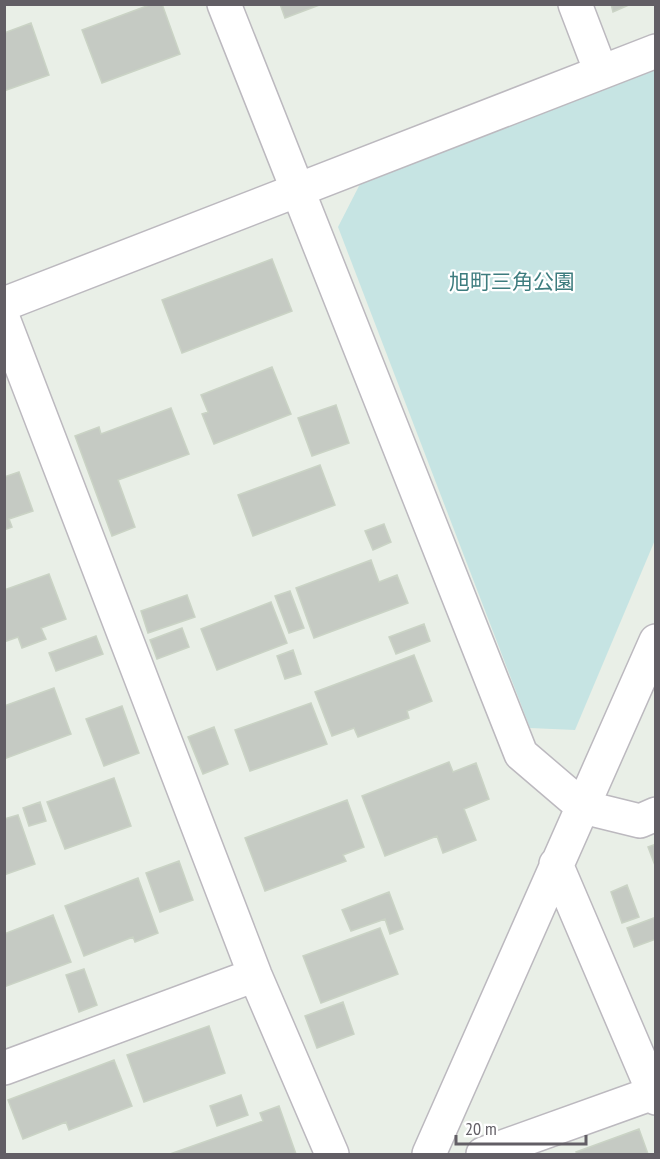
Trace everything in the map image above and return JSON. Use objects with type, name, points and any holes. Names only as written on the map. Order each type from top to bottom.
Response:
[{"type":"street","points":[[224,4],[521,754],[583,807],[639,821],[656,814]]},
{"type":"street","points":[[575,4],[601,72]]},
{"type":"street","points":[[4,304],[656,51]]},
{"type":"street","points":[[4,321],[255,975],[332,1155]]},
{"type":"street","points":[[429,1155],[656,641]]},
{"type":"street","points":[[483,1155],[655,1095],[556,864]]},
{"type":"street","points":[[4,1068],[255,975]]},
{"type":"green space","name":"旭町三角公園","points":[[655,69],[655,540],[575,730],[530,728],[338,227],[360,184]]},
{"type":"building","points":[[152,4],[162,4],[180,54],[102,83],[82,30]]},
{"type":"building","points":[[280,4],[322,4],[285,18]]},
{"type":"building","points":[[611,4],[631,4],[613,12]]},
{"type":"building","points":[[31,23],[49,75],[4,91],[4,33]]},
{"type":"building","points":[[272,259],[292,311],[182,353],[162,300]]},
{"type":"building","points":[[272,367],[291,414],[214,444],[202,414],[208,412],[201,395]]},
{"type":"building","points":[[336,405],[349,443],[312,456],[298,418]]},
{"type":"building","points":[[171,408],[189,454],[118,480],[135,527],[112,536],[75,436],[99,427],[101,434]]},
{"type":"building","points":[[320,465],[335,505],[253,536],[238,495]]},
{"type":"building","points":[[19,472],[33,511],[9,519],[12,527],[4,530],[4,477]]},
{"type":"building","points":[[384,524],[391,542],[373,550],[365,531]]},
{"type":"building","points":[[371,560],[379,582],[397,575],[408,603],[314,638],[296,588]]},
{"type":"building","points":[[49,574],[66,619],[41,628],[46,639],[22,648],[18,637],[4,642],[4,590]]},
{"type":"building","points":[[290,591],[304,628],[289,633],[275,596]]},
{"type":"building","points":[[187,595],[195,617],[148,633],[141,611]]},
{"type":"building","points":[[271,602],[287,643],[217,670],[201,629]]},
{"type":"building","points":[[424,624],[430,641],[396,654],[389,637]]},
{"type":"building","points":[[182,628],[189,647],[157,659],[150,640]]},
{"type":"building","points":[[96,636],[103,654],[56,671],[49,653]]},
{"type":"building","points":[[293,650],[301,674],[285,679],[277,656]]},
{"type":"building","points":[[414,655],[432,701],[407,711],[409,718],[358,737],[354,728],[332,736],[315,692]]},
{"type":"building","points":[[54,688],[71,734],[4,759],[4,706]]},
{"type":"building","points":[[311,703],[327,744],[250,771],[235,730]]},
{"type":"building","points":[[122,706],[139,753],[104,766],[86,719]]},
{"type":"building","points":[[214,727],[228,764],[203,774],[188,737]]},
{"type":"building","points":[[449,762],[453,772],[476,763],[489,799],[464,809],[476,840],[443,853],[437,836],[385,856],[362,796]]},
{"type":"building","points":[[114,778],[131,826],[65,849],[47,802]]},
{"type":"building","points":[[347,800],[364,847],[343,855],[346,861],[265,891],[245,838]]},
{"type":"building","points":[[40,802],[46,821],[29,826],[23,808]]},
{"type":"building","points":[[18,815],[35,864],[4,875],[4,819]]},
{"type":"building","points":[[656,844],[656,868],[648,847]]},
{"type":"building","points":[[179,861],[193,900],[160,912],[146,873]]},
{"type":"building","points":[[138,878],[158,933],[135,942],[133,937],[84,956],[65,906]]},
{"type":"building","points":[[627,885],[639,917],[622,923],[611,892]]},
{"type":"building","points":[[389,892],[403,929],[390,934],[385,919],[351,931],[342,910]]},
{"type":"building","points":[[53,915],[71,962],[4,987],[4,934]]},
{"type":"building","points":[[656,917],[656,939],[634,947],[627,928]]},
{"type":"building","points":[[380,928],[398,974],[321,1003],[303,956]]},
{"type":"building","points":[[84,969],[97,1005],[79,1012],[66,975]]},
{"type":"building","points":[[343,1002],[354,1034],[317,1048],[305,1016]]},
{"type":"building","points":[[209,1026],[225,1073],[144,1102],[127,1055]]},
{"type":"building","points":[[114,1060],[132,1106],[69,1130],[66,1122],[23,1139],[8,1100]]},
{"type":"building","points":[[241,1095],[248,1115],[217,1126],[210,1106]]},
{"type":"building","points":[[279,1106],[296,1154],[170,1154],[263,1121],[260,1113]]},
{"type":"building","points":[[639,1129],[648,1154],[577,1154],[576,1152]]}]
